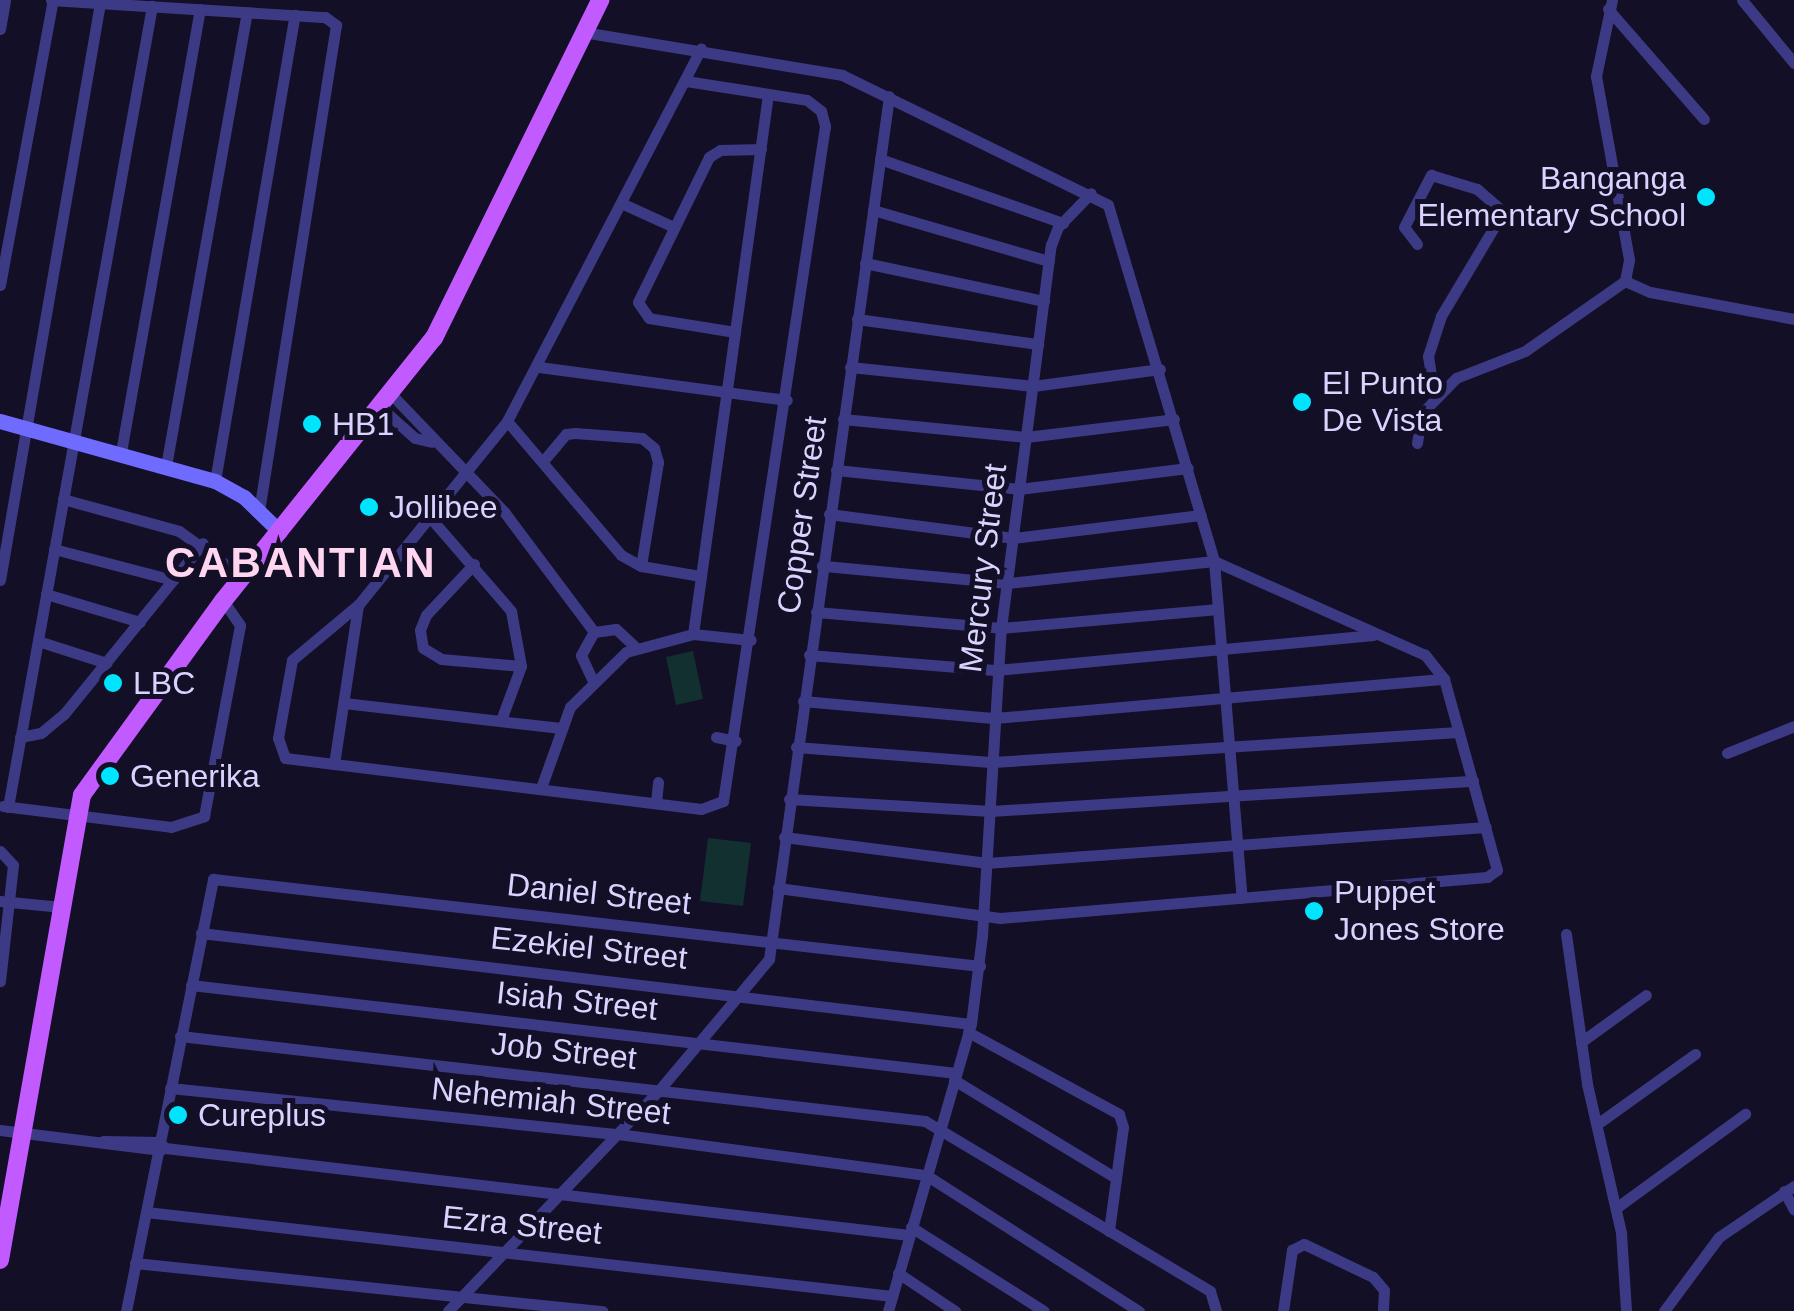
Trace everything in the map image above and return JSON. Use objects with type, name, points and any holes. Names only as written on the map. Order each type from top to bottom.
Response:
[{"type":"main road","points":[[0,1260],[76,813],[104,758],[223,601],[386,402],[456,298],[600,0]]},
{"type":"main road","points":[[0,421],[215,481],[259,509],[280,532]]},
{"type":"street","points":[[0,29],[5,0]]},
{"type":"street","points":[[0,286],[52,0],[295,15],[334,22],[259,509]]},
{"type":"street","points":[[1742,0],[1794,63]]},
{"type":"street","points":[[0,580],[100,3]]},
{"type":"street","points":[[1610,5],[1704,119]]},
{"type":"street","points":[[1417,443],[1422,412],[1456,378],[1525,351],[1624,281],[1629,260],[1596,76],[1610,5]]},
{"type":"street","points":[[152,6],[38,641],[4,806],[180,827],[208,811],[240,625],[223,601]]},
{"type":"street","points":[[121,452],[200,9]]},
{"type":"street","points":[[166,466],[247,12]]},
{"type":"street","points":[[215,481],[295,15]]},
{"type":"street","points":[[583,32],[814,67],[889,96],[1091,194],[1116,222],[1214,561],[1242,898]]},
{"type":"street","points":[[686,81],[807,100],[821,111],[825,126],[727,793],[718,806],[656,802],[542,785],[293,761],[280,752],[292,660],[358,604],[427,514],[507,421],[539,367],[701,50]]},
{"type":"street","points":[[692,634],[768,94]]},
{"type":"street","name":"Copper Street","points":[[772,941],[889,96]]},
{"type":"street","points":[[735,332],[648,318],[638,302],[709,157],[720,150],[761,149]]},
{"type":"street","points":[[880,158],[1063,223]]},
{"type":"street","points":[[1416,244],[1404,227],[1431,175],[1477,190],[1503,212],[1441,316],[1428,356],[1432,375],[1445,389]]},
{"type":"street","name":"Mercury Street","points":[[888,1311],[969,1028],[980,966],[1000,628],[1049,261],[1063,223],[1091,194]]},
{"type":"street","points":[[620,203],[674,227]]},
{"type":"street","points":[[873,210],[1049,261]]},
{"type":"street","points":[[865,262],[1044,302]]},
{"type":"street","points":[[1624,281],[1642,290],[1794,320]]},
{"type":"street","points":[[857,319],[1038,344]]},
{"type":"street","points":[[539,367],[787,400]]},
{"type":"street","points":[[850,367],[1033,386],[1160,368]]},
{"type":"street","points":[[386,402],[426,425],[432,442],[529,543],[594,632]]},
{"type":"street","points":[[843,419],[1026,437],[1174,419]]},
{"type":"street","points":[[507,421],[544,460],[611,544],[641,566],[701,576]]},
{"type":"street","points":[[544,460],[575,433],[642,438],[654,448],[658,462],[641,566]]},
{"type":"street","points":[[836,470],[1019,490],[1188,468]]},
{"type":"street","points":[[63,499],[203,543],[243,577]]},
{"type":"street","points":[[427,514],[474,564],[510,611],[522,666],[501,720]]},
{"type":"street","points":[[829,514],[1012,538],[1201,515]]},
{"type":"street","points":[[20,737],[56,722],[203,543]]},
{"type":"street","points":[[54,549],[173,580]]},
{"type":"street","points":[[778,888],[984,915],[1242,898],[1496,873],[1474,780],[1442,673],[1376,635],[1214,561],[1006,582],[822,566]]},
{"type":"street","points":[[474,564],[426,615],[423,648],[441,659],[522,666]]},
{"type":"street","points":[[46,594],[140,622]]},
{"type":"street","points":[[334,764],[358,604]]},
{"type":"street","points":[[816,612],[1000,628],[1218,609]]},
{"type":"street","points":[[594,632],[616,629],[635,646]]},
{"type":"street","points":[[592,678],[581,655],[594,632]]},
{"type":"street","points":[[542,785],[558,728],[592,678],[635,646],[692,634],[751,640]]},
{"type":"street","points":[[809,655],[997,670],[1376,635]]},
{"type":"street","points":[[38,641],[108,663]]},
{"type":"street","points":[[803,701],[994,718],[1442,673]]},
{"type":"street","points":[[344,703],[558,728]]},
{"type":"street","points":[[1727,753],[1794,726]]},
{"type":"street","points":[[796,747],[993,762],[1229,745],[1262,748],[1458,732]]},
{"type":"street","points":[[716,737],[736,740]]},
{"type":"street","points":[[789,799],[991,811],[1474,780]]},
{"type":"street","points":[[656,802],[658,782]]},
{"type":"street","points":[[784,838],[987,862],[1486,827]]},
{"type":"street","points":[[0,851],[13,861],[5,902],[0,981]]},
{"type":"street","name":"Daniel Street","points":[[201,933],[212,879],[980,966]]},
{"type":"street","points":[[5,902],[62,907]]},
{"type":"street","points":[[126,1311],[201,933]]},
{"type":"street","name":"Ezekiel Street","points":[[201,933],[742,993],[969,1028]]},
{"type":"street","points":[[1566,934],[1581,1042],[1616,1208],[1626,1311]]},
{"type":"street","points":[[448,1311],[660,1089],[769,958],[772,941]]},
{"type":"street","name":"Isiah Street","points":[[191,985],[699,1042],[955,1077]]},
{"type":"street","points":[[1581,1042],[1646,995]]},
{"type":"street","points":[[969,1028],[1122,1118],[1109,1231]]},
{"type":"street","name":"Job Street","points":[[180,1036],[925,1121],[1109,1231],[1216,1304]]},
{"type":"street","points":[[1600,1122],[1695,1054]]},
{"type":"street","points":[[955,1077],[1116,1178]]},
{"type":"street","name":"Nehemiah Street","points":[[170,1088],[618,1134],[926,1175]]},
{"type":"street","points":[[1616,1208],[1745,1114]]},
{"type":"street","points":[[0,1130],[910,1231],[1044,1311]]},
{"type":"street","points":[[926,1175],[1139,1311]]},
{"type":"street","points":[[1664,1311],[1719,1238],[1789,1189],[1794,1210]]},
{"type":"street","name":"Ezra Street","points":[[146,1212],[892,1296]]},
{"type":"street","points":[[1283,1311],[1295,1245],[1309,1244],[1373,1277],[1384,1290],[1383,1311]]},
{"type":"street","points":[[136,1263],[603,1311]]},
{"type":"street","points":[[898,1273],[956,1311]]},
{"type":"green space","points":[[693,651],[703,699],[676,705],[666,657]]},
{"type":"green space","points":[[708,838],[751,843],[743,906],[700,901]]},
{"type":"place","name":"Banganga Elementary School","points":[[1706,197]]},
{"type":"place","name":"El Punto De Vista","points":[[1302,402]]},
{"type":"place","name":"HB1","points":[[312,424]]},
{"type":"place","name":"Jollibee","points":[[369,507]]},
{"type":"place","name":"LBC","points":[[113,683]]},
{"type":"place","name":"Generika","points":[[110,776]]},
{"type":"place","name":"Puppet Jones Store","points":[[1314,911]]},
{"type":"place","name":"Cureplus","points":[[178,1115]]},
{"type":"district","name":"CABANTIAN","points":[[301,563]]}]
